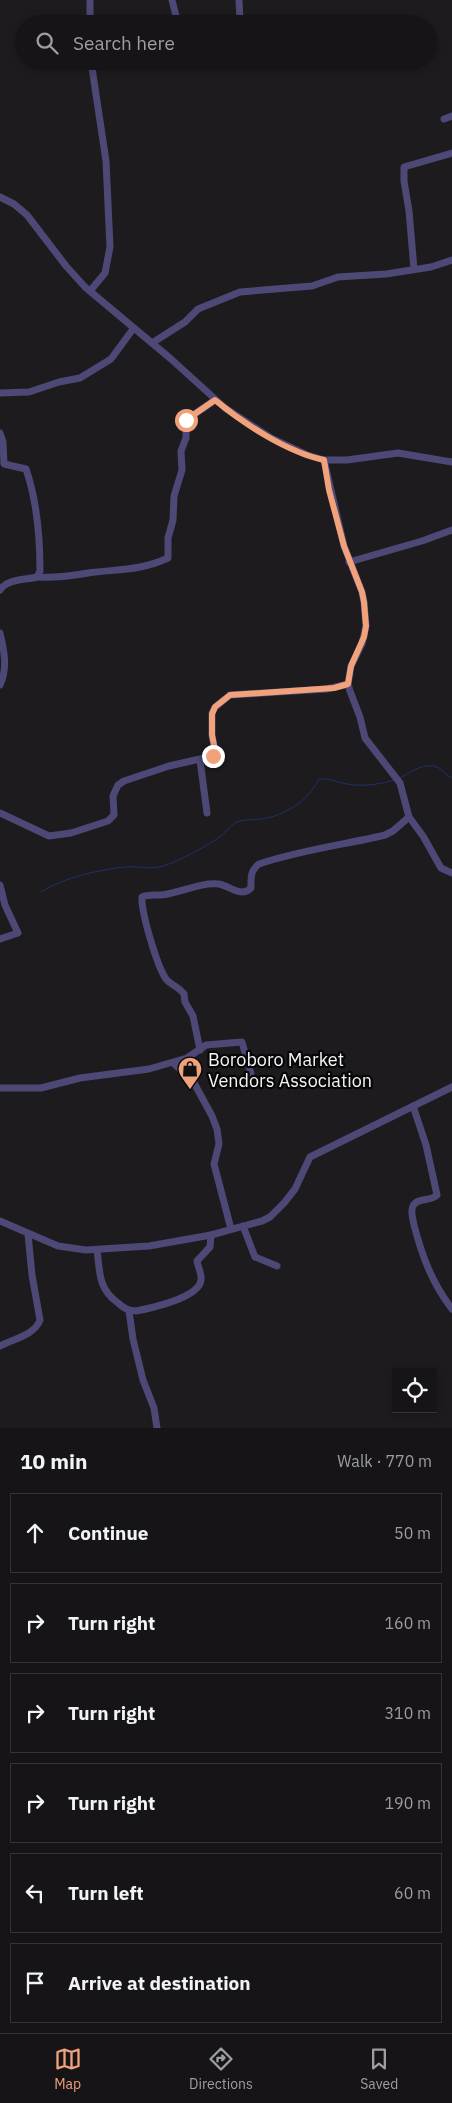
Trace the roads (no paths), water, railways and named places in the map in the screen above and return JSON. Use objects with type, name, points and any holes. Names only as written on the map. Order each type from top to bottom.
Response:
[{"type":"street","points":[[90,0],[90,15]]},
{"type":"street","points":[[172,0],[176,15]]},
{"type":"street","points":[[239,0],[240,15]]},
{"type":"street","points":[[90,291],[105,273],[110,247],[106,161],[92,70]]},
{"type":"street","points":[[444,119],[452,116]]},
{"type":"street","points":[[414,269],[404,168],[410,164],[452,153]]},
{"type":"street","points":[[0,197],[14,204],[27,215],[66,266],[90,291],[152,343],[215,400],[234,415],[271,438],[307,455],[324,460],[347,460],[398,453],[452,462]]},
{"type":"street","points":[[152,343],[184,322],[198,309],[240,292],[312,286],[338,277],[386,274],[431,267],[452,260]]},
{"type":"street","points":[[0,393],[29,392],[59,382],[80,378],[111,359],[133,329]]},
{"type":"street","points":[[0,590],[3,585],[11,582],[37,577],[66,577],[114,572],[149,566],[168,558],[168,538],[173,520],[174,496],[182,470],[181,451],[186,438],[185,423],[188,418],[215,400]]},
{"type":"street","points":[[0,433],[3,442],[4,464],[12,468],[21,467],[26,469],[34,495],[40,558],[40,572],[37,577]]},
{"type":"street","points":[[324,460],[329,490],[349,562],[362,592],[366,626],[362,644],[351,666],[348,684],[360,717],[365,738],[400,783],[409,817],[423,836],[441,868],[452,873]]},
{"type":"street","points":[[349,562],[422,541],[452,530]]},
{"type":"street","points":[[0,632],[5,656],[3,679],[0,685]]},
{"type":"street","points":[[0,813],[8,815],[49,836],[71,833],[111,818],[114,811],[113,796],[118,785],[124,781],[169,766],[213,756],[215,750],[212,735],[212,714],[215,707],[230,695],[334,688],[348,684]]},
{"type":"street","points":[[200,760],[207,813]]},
{"type":"street","points":[[200,1050],[192,1016],[185,1002],[184,994],[167,980],[161,969],[152,942],[142,897],[165,895],[215,884],[230,887],[236,892],[246,892],[251,888],[251,874],[259,864],[300,852],[337,846],[386,834],[393,831],[409,817]]},
{"type":"street","points":[[0,885],[5,905],[18,933],[0,938]]},
{"type":"street","points":[[0,1088],[41,1088],[80,1078],[131,1072],[173,1063],[210,1044],[244,1043],[251,1074]]},
{"type":"street","points":[[173,1063],[193,1081],[217,1129],[219,1144],[214,1164],[232,1229]]},
{"type":"street","points":[[0,1221],[58,1246],[96,1250],[149,1246],[210,1235],[243,1226],[270,1217],[284,1203],[296,1189],[310,1157],[452,1087]]},
{"type":"street","points":[[413,1106],[426,1145],[437,1195],[434,1198],[415,1203],[412,1207],[412,1214],[420,1249],[430,1274],[452,1309]]},
{"type":"street","points":[[243,1226],[255,1257],[278,1266]]},
{"type":"street","points":[[0,1346],[32,1331],[40,1320],[32,1275],[28,1234]]},
{"type":"street","points":[[96,1250],[99,1276],[104,1289],[115,1302],[129,1311],[177,1300],[198,1288],[202,1277],[198,1261],[210,1247],[210,1235]]},
{"type":"street","points":[[129,1311],[142,1380],[154,1408],[157,1428]]},
{"type":"waterway","points":[[400,778],[418,768],[429,766],[439,768],[452,778]]},
{"type":"waterway","points":[[41,892],[60,882],[93,872],[125,867],[155,868],[165,866],[213,841],[238,822],[279,815],[287,811],[302,801],[319,779],[359,785],[384,783],[394,780]]},
{"type":"place","name":"Boroboro Market Vendors Association","points":[[190,1090]]}]
